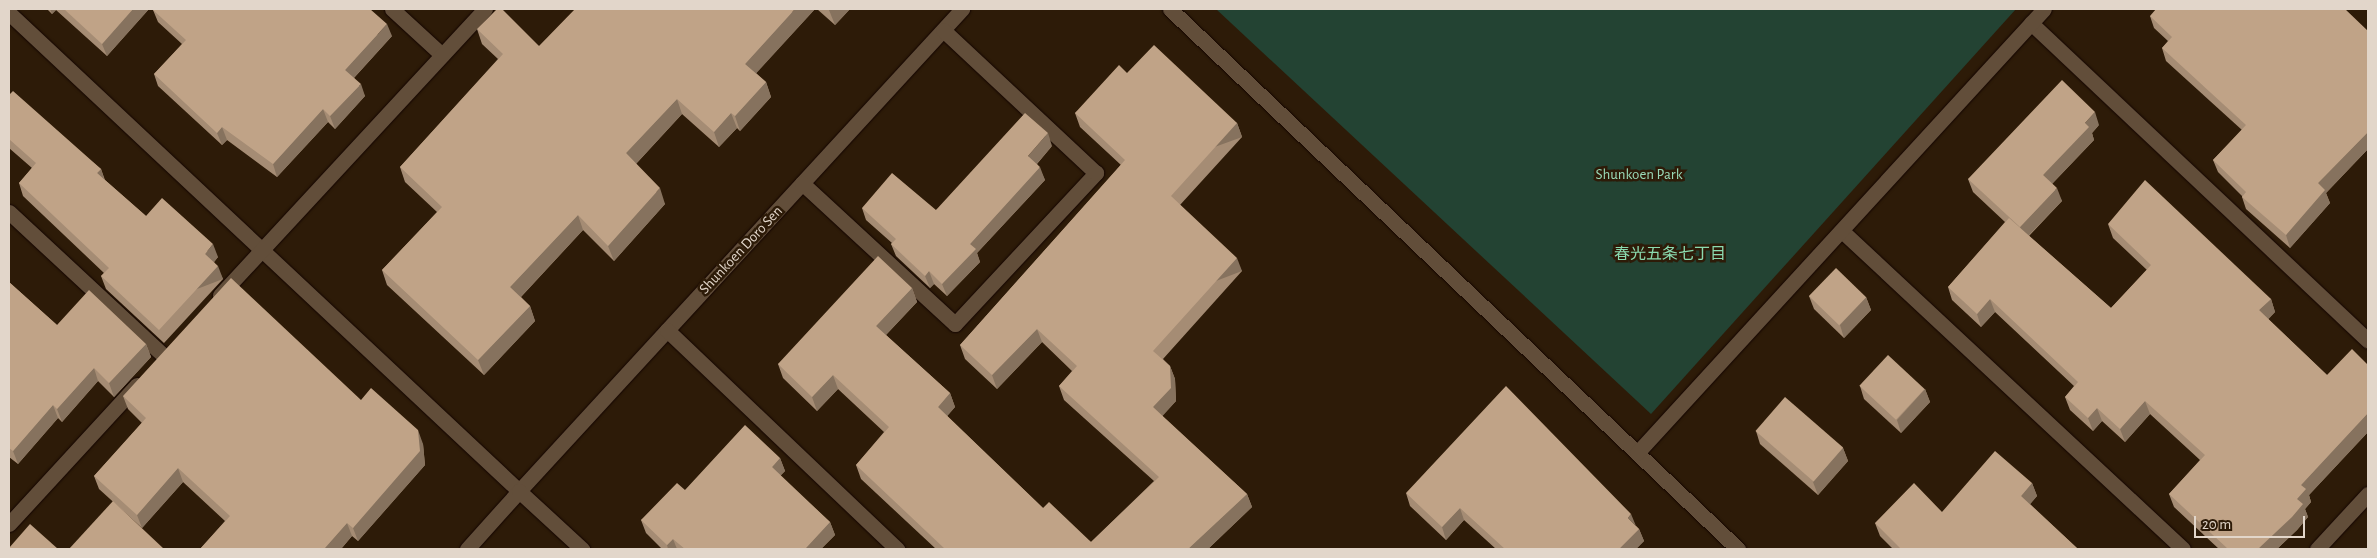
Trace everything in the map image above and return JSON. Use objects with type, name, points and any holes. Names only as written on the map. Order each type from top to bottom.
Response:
[{"type":"street","points":[[392,9],[442,55]]},
{"type":"street","points":[[209,307],[485,9]]},
{"type":"street","name":"Shunkoen Doro Sen","points":[[466,549],[962,9]]},
{"type":"street","points":[[1170,9],[1738,549]]},
{"type":"street","points":[[1637,453],[2044,9]]},
{"type":"street","points":[[9,13],[260,250],[582,549]]},
{"type":"street","points":[[2031,23],[2368,341]]},
{"type":"street","points":[[802,183],[955,324],[1096,173],[943,30]]},
{"type":"street","points":[[9,212],[164,356]]},
{"type":"street","points":[[1842,231],[2182,549]]},
{"type":"street","points":[[667,330],[897,549]]},
{"type":"street","points":[[9,524],[177,342]]},
{"type":"street","points":[[2317,549],[2368,494]]},
{"type":"green space","name":"Shunkoen Park","points":[[1216,9],[2016,9],[1651,414]]},
{"type":"building","points":[[64,9],[133,9],[102,44]]},
{"type":"building","points":[[154,9],[370,9],[387,24],[345,70],[361,84],[330,116],[323,109],[273,164],[222,127],[217,133],[154,74],[186,40]]},
{"type":"building","points":[[497,9],[502,9],[539,46],[575,9],[795,9],[745,64],[766,82],[735,116],[731,113],[714,132],[677,99],[626,153],[660,188],[608,246],[578,215],[510,287],[530,306],[478,360],[382,270],[442,207],[400,167],[503,54],[477,29]]},
{"type":"building","points":[[2156,9],[2345,9],[2368,31],[2368,132],[2318,183],[2325,190],[2286,235],[2242,197],[2246,192],[2213,160],[2246,125],[2162,48],[2172,37],[2150,16]]},
{"type":"building","points":[[1154,45],[1237,123],[1171,196],[1237,258],[1153,351],[1170,366],[1171,388],[1153,407],[1247,494],[1188,549],[945,549],[856,465],[889,427],[833,375],[812,397],[778,364],[878,256],[912,288],[876,326],[950,393],[938,407],[1043,508],[1049,502],[1091,542],[1159,477],[1059,386],[1077,366],[1037,329],[992,375],[960,345],[1125,160],[1075,113],[1119,65],[1127,73]]},
{"type":"building","points":[[2062,80],[2095,112],[2085,123],[2089,127],[2043,175],[2057,188],[2020,227],[1968,179]]},
{"type":"building","points":[[13,91],[101,169],[97,173],[146,216],[162,198],[213,244],[205,254],[218,266],[159,330],[101,276],[109,268],[19,183],[36,163],[9,139],[9,95]]},
{"type":"building","points":[[1025,113],[1048,133],[1028,156],[1040,167],[970,244],[976,249],[942,284],[929,271],[925,276],[891,244],[896,239],[862,208],[892,173],[936,210]]},
{"type":"building","points":[[2145,180],[2271,299],[2259,310],[2327,375],[2352,349],[2368,365],[2368,413],[2301,485],[2306,489],[2297,499],[2303,504],[2258,549],[2228,549],[2169,494],[2205,455],[2145,401],[2120,429],[2097,408],[2088,418],[2065,397],[2078,382],[1990,299],[1977,314],[1948,287],[2009,218],[2111,308],[2151,265],[2108,224]]},
{"type":"building","points":[[1836,268],[1866,297],[1839,325],[1809,296]]},
{"type":"building","points":[[231,278],[361,400],[371,388],[418,430],[420,451],[353,528],[347,523],[324,549],[200,549],[230,516],[178,468],[137,515],[94,476],[146,418],[123,396]]},
{"type":"building","points":[[9,282],[57,325],[89,290],[146,344],[109,383],[94,368],[57,409],[53,405],[13,451],[9,448]]},
{"type":"building","points":[[1888,355],[1925,389],[1896,420],[1859,386]]},
{"type":"building","points":[[1506,386],[1631,514],[1628,518],[1639,529],[1619,549],[1505,549],[1460,508],[1442,527],[1406,493]]},
{"type":"building","points":[[1785,397],[1843,448],[1814,481],[1755,431]]},
{"type":"building","points":[[745,425],[780,458],[772,467],[830,522],[805,549],[685,549],[673,539],[667,545],[641,520],[677,483],[685,490]]},
{"type":"building","points":[[1995,451],[2032,483],[2021,496],[2078,549],[1901,549],[1875,523],[1914,483],[1942,512]]},
{"type":"building","points":[[113,501],[164,549],[69,549]]},
{"type":"building","points":[[30,524],[58,549],[9,549]]},
{"type":"district","name":"春光五条七丁目","points":[[1670,254]]}]
